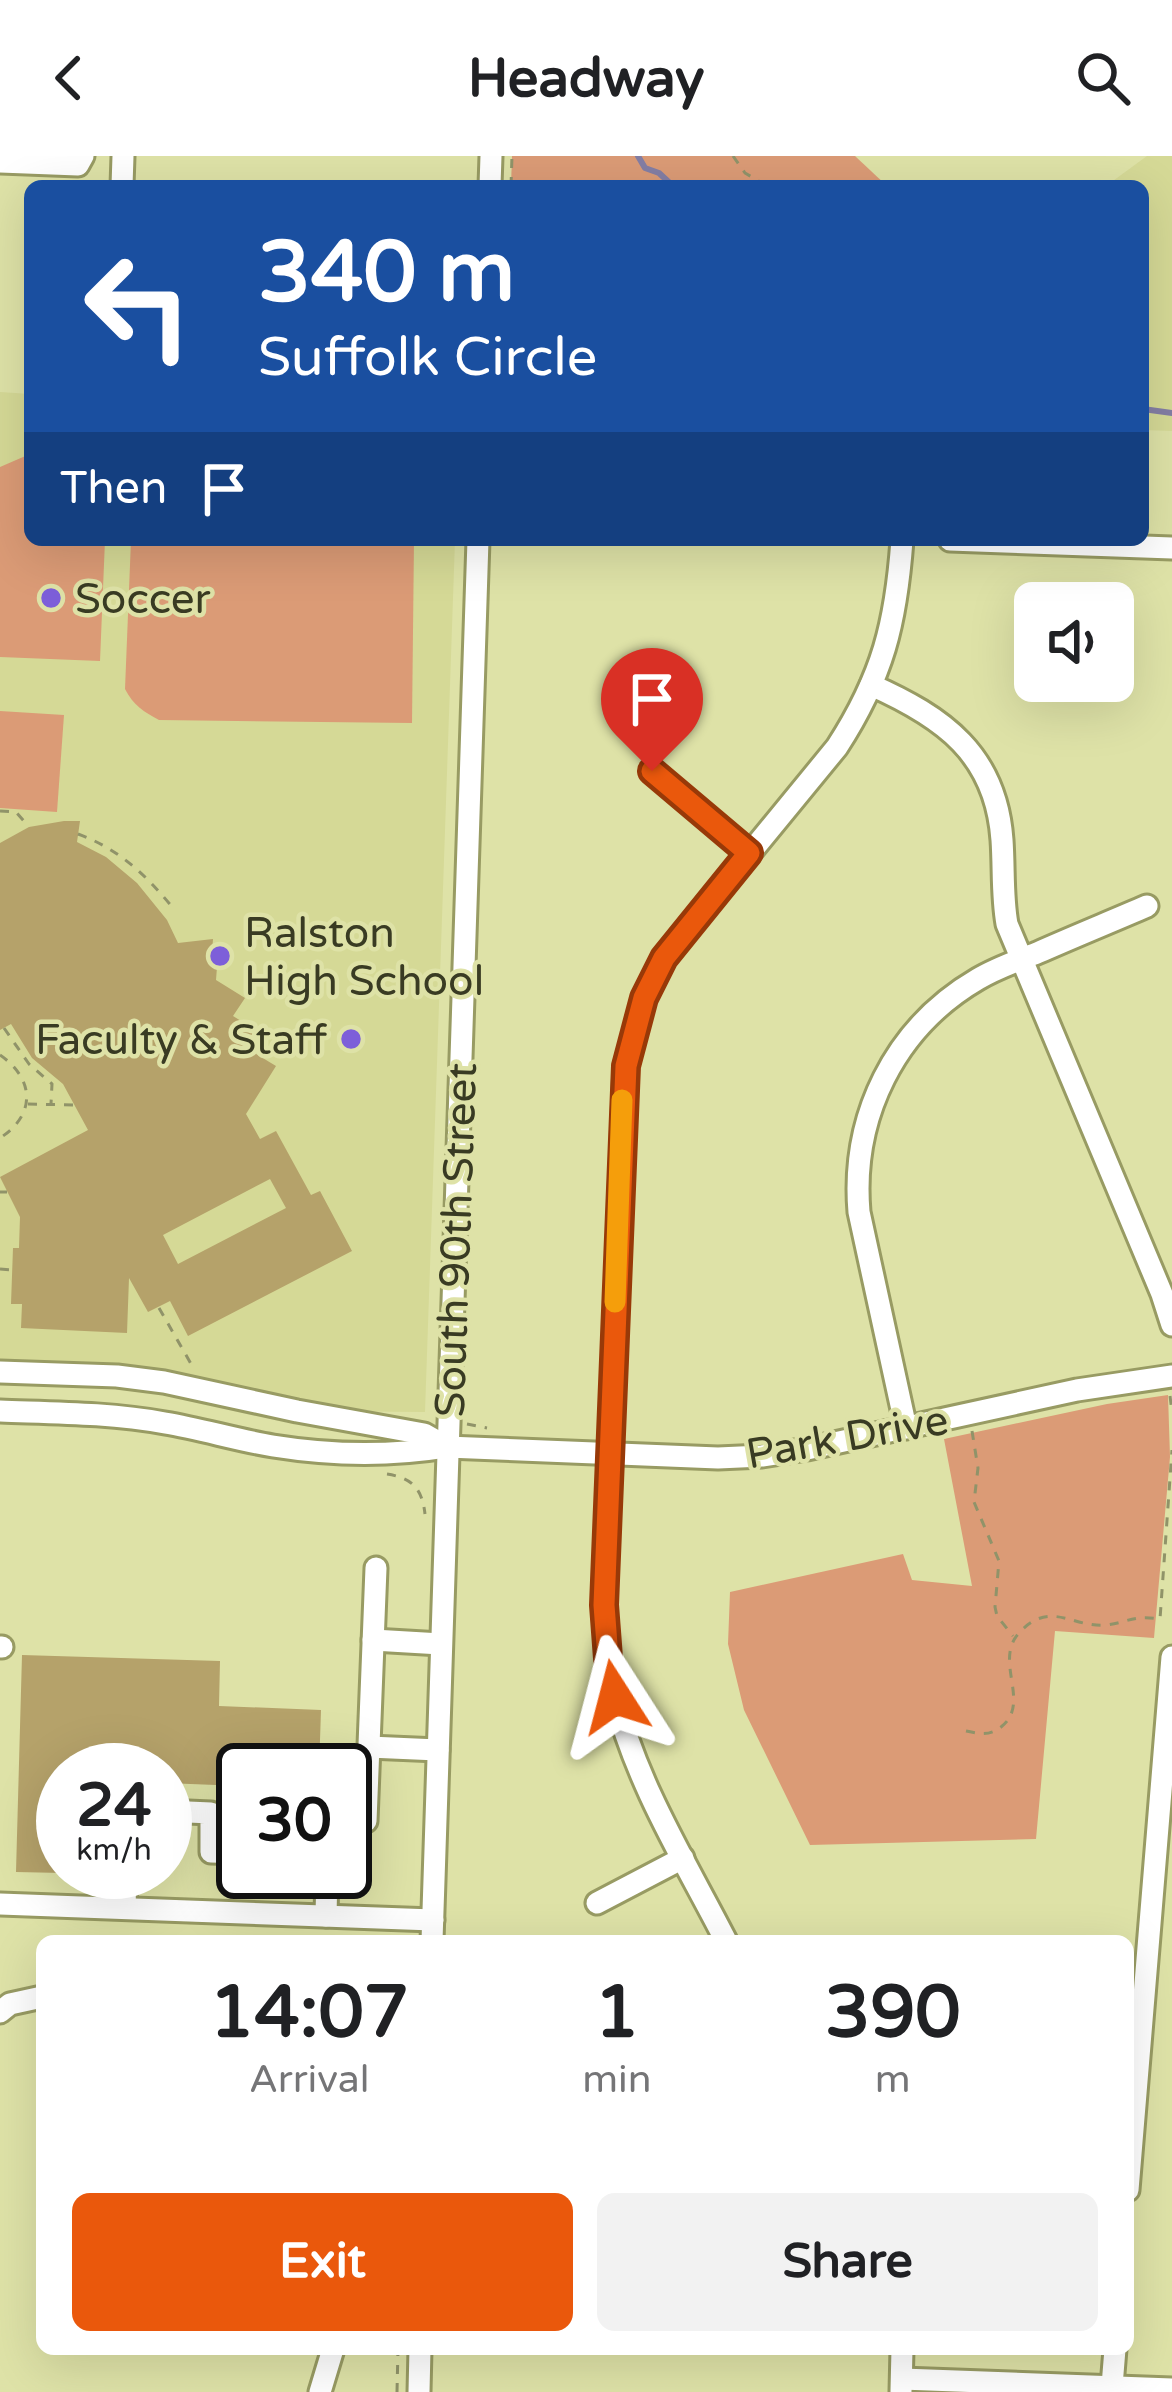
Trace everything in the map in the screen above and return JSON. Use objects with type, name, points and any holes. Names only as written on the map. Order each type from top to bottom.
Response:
[{"type":"street","points":[[0,163],[78,165],[83,156]]},
{"type":"street","name":"South 90th Street","points":[[433,1931],[478,546]]},
{"type":"street","points":[[723,1935],[628,1740],[608,1658],[604,1605],[623,1091],[630,1042],[664,958],[837,747],[871,685],[894,620],[901,546]]},
{"type":"street","points":[[1116,546],[1172,548]]},
{"type":"street","points":[[871,685],[937,719],[979,766],[998,813],[1007,924],[1172,1324]]},
{"type":"street","points":[[652,771],[749,853]]},
{"type":"street","points":[[906,1428],[859,1212],[857,1171],[864,1128],[886,1072],[921,1025],[962,989],[1147,906]]},
{"type":"street","name":"Park Drive","points":[[0,1372],[164,1382],[424,1434],[447,1447]]},
{"type":"street","name":"Park Drive","points":[[0,1411],[163,1422],[312,1451],[447,1447],[762,1456],[1077,1390],[1171,1384]]},
{"type":"street","points":[[369,1743],[376,1568]]},
{"type":"street","points":[[374,1640],[441,1644]]},
{"type":"street","points":[[1134,2117],[1172,1657]]},
{"type":"street","points":[[372,1747],[438,1750]]},
{"type":"street","points":[[192,1813],[211,1814],[212,1852],[216,1852]]},
{"type":"street","points":[[597,1903],[683,1858]]},
{"type":"street","points":[[125,1899],[125,1908]]},
{"type":"street","points":[[326,1899],[326,1916]]},
{"type":"street","points":[[0,1904],[326,1916],[433,1931]]},
{"type":"street","points":[[0,2012],[10,2004],[36,1998]]},
{"type":"street","points":[[320,2392],[332,2355]]},
{"type":"street","points":[[418,2392],[420,2355]]},
{"type":"street","points":[[902,2355],[902,2386],[1172,2389]]},
{"type":"street","points":[[1112,2386],[1115,2355]]},
{"type":"path","points":[[733,156],[757,180]]},
{"type":"path","points":[[0,811],[16,812],[29,827]]},
{"type":"path","points":[[78,834],[132,863],[173,908]]},
{"type":"path","points":[[4,1028],[29,1064],[52,1084],[52,1104]]},
{"type":"path","points":[[0,1055],[14,1065],[26,1089],[22,1118],[0,1138]]},
{"type":"path","points":[[26,1104],[74,1105]]},
{"type":"path","points":[[0,1269],[13,1270]]},
{"type":"path","points":[[159,1308],[197,1376]]},
{"type":"path","points":[[1171,1384],[1172,1412]]},
{"type":"path","points":[[972,1431],[978,1468],[974,1502],[1000,1561],[995,1607],[1015,1637]]},
{"type":"path","points":[[966,1731],[988,1734],[1014,1711],[1008,1663],[1015,1637],[1036,1620],[1060,1616],[1100,1625],[1135,1617],[1160,1618],[1172,1450]]},
{"type":"path","points":[[397,2392],[398,2355]]},
{"type":"shaded area","points":[[512,156],[855,156],[881,180],[511,180]]},
{"type":"shaded area","points":[[1147,156],[1172,156],[1172,431],[1149,430],[1149,180],[1114,180]]},
{"type":"shaded area","name":"Ralston High School","points":[[0,392],[24,394],[24,546],[455,546],[425,1412],[297,1411],[117,1376],[0,1372]]},
{"type":"shaded area","name":"Soccer","points":[[24,457],[24,546],[105,546],[100,661],[0,657],[0,467]]},
{"type":"shaded area","points":[[131,546],[414,546],[412,723],[159,720],[135,704],[125,689]]},
{"type":"shaded area","points":[[0,711],[64,715],[57,812],[0,808]]},
{"type":"shaded area","points":[[1168,1395],[1170,1457],[1154,1638],[1055,1631],[1036,1839],[810,1845],[744,1710],[728,1644],[730,1592],[903,1554],[912,1580],[972,1586],[944,1439]]},
{"type":"building","name":"Ralston High School","points":[[80,821],[77,842],[106,857],[137,883],[167,920],[178,943],[213,939],[211,966],[217,967],[216,980],[245,998],[233,1016],[259,1032],[248,1049],[276,1066],[246,1114],[260,1139],[276,1131],[311,1195],[320,1191],[352,1251],[188,1336],[170,1301],[148,1312],[129,1278],[127,1333],[21,1328],[22,1304],[11,1304],[13,1248],[19,1248],[20,1217],[0,1177],[88,1130],[63,1084],[32,1058],[11,1024],[0,1030],[0,843],[29,827]],"holes":[[[270,1179],[286,1208],[178,1264],[163,1235]]]},
{"type":"building","points":[[22,1655],[220,1661],[219,1706],[321,1710],[320,1743],[216,1743],[216,1785],[192,1784],[192,1743],[36,1743],[36,1872],[16,1872]]},
{"type":"waterway","points":[[638,156],[645,168],[667,180]]},
{"type":"waterway","points":[[1149,410],[1172,413]]},
{"type":"slow traffic","points":[[615,1302],[622,1100]]},
{"type":"place","name":"Soccer","points":[[51,598]]},
{"type":"place","name":"Ralston High School","points":[[220,956]]},
{"type":"place","name":"Faculty & Staff","points":[[351,1039]]},
{"type":"route","points":[[615,1697],[604,1605],[626,1066],[644,998],[664,958],[749,853],[652,771]]}]
